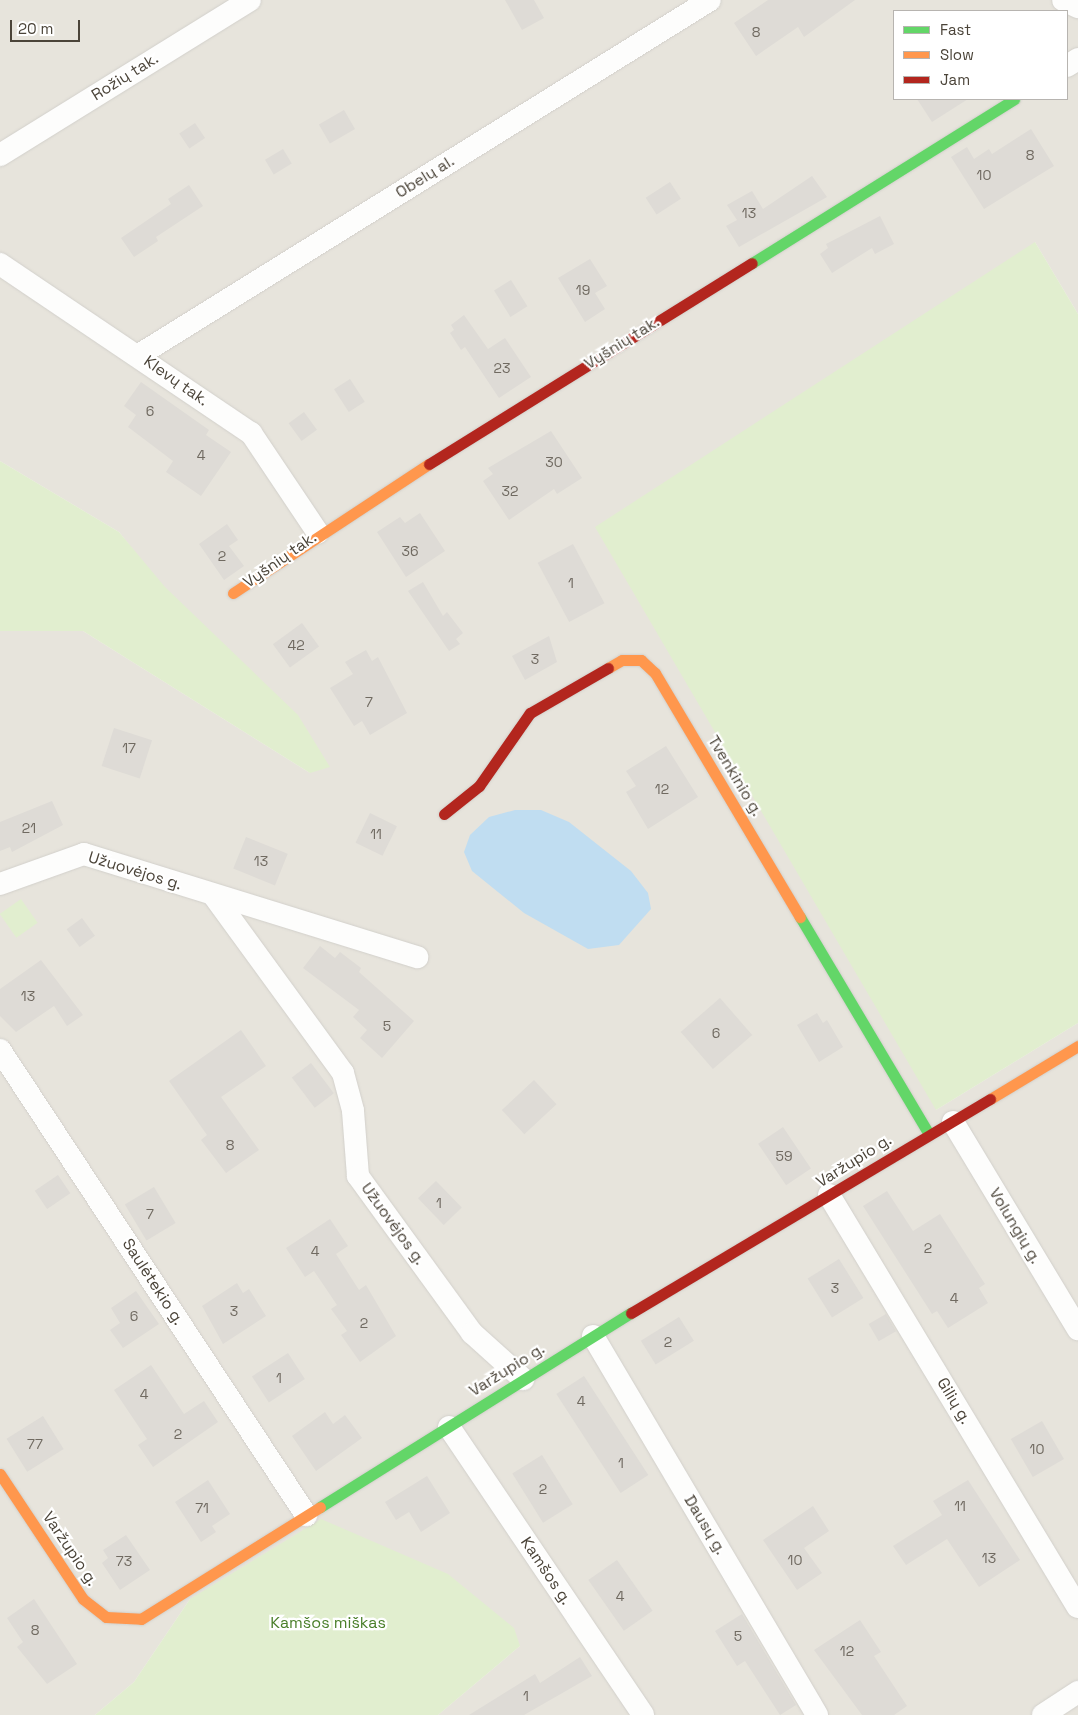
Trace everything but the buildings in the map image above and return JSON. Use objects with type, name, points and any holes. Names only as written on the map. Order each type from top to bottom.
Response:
[{"type":"street","name":"Rožių tak.","points":[[0,155],[250,0]]},
{"type":"street","name":"Obelų al.","points":[[139,355],[710,0]]},
{"type":"street","points":[[1063,0],[1078,7]]},
{"type":"street","name":"Vyšnių tak.","points":[[233,594],[318,532],[1012,100]]},
{"type":"street","name":"Klevų tak.","points":[[0,264],[139,355],[251,433],[318,532]]},
{"type":"street","name":"Tvenkinio g.","points":[[444,814],[479,786],[530,713],[622,660],[641,660],[655,673],[929,1134]]},
{"type":"street","name":"Užuovėjos g.","points":[[0,884],[42,866],[84,854],[214,896],[417,957]]},
{"type":"street","name":"Užuovėjos g.","points":[[214,896],[343,1073],[353,1111],[358,1176],[472,1333],[523,1378]]},
{"type":"street","name":"Varžupio g.","points":[[0,1474],[84,1599],[106,1616],[141,1619],[449,1427],[523,1378],[1078,1046]]},
{"type":"street","name":"Saulėtekio g.","points":[[0,1050],[306,1515]]},
{"type":"street","name":"Volungių g.","points":[[953,1122],[1078,1329]]},
{"type":"street","name":"Gilių g.","points":[[830,1195],[1078,1607]]},
{"type":"street","name":"Dausų g.","points":[[593,1336],[817,1715]]},
{"type":"street","name":"Kamšos g.","points":[[449,1427],[643,1715]]},
{"type":"street","points":[[1043,1715],[1078,1692]]},
{"type":"shaded area","points":[[0,0],[1078,0],[1078,314],[1035,242],[936,1110],[1078,1023],[1078,1715],[438,1715],[520,1646],[190,1599],[134,1682],[95,1715],[0,1715],[0,631],[83,631],[310,773],[119,532],[0,461]]},
{"type":"green space","points":[[1035,242],[1078,314],[1078,1023],[936,1110],[595,527]]},
{"type":"green space","points":[[0,461],[119,532],[165,587],[298,715],[330,767],[310,773],[83,631],[0,631]]},
{"type":"green space","points":[[21,899],[38,923],[16,938],[0,914]]},
{"type":"green space","name":"Kamšos miškas","points":[[321,1519],[448,1574],[514,1628],[520,1646],[438,1715],[95,1715],[134,1682],[190,1599]]},
{"type":"water","points":[[515,810],[541,810],[569,822],[631,871],[648,893],[651,909],[619,945],[588,949],[524,913],[472,871],[464,852],[470,835],[489,817]]},
{"type":"traffic: fast","points":[[752,263],[1012,100]]},
{"type":"traffic: fast","points":[[800,917],[929,1134]]},
{"type":"traffic: fast","points":[[320,1507],[631,1313]]},
{"type":"traffic: slow","points":[[233,593],[429,464]]},
{"type":"traffic: slow","points":[[608,668],[622,660],[641,660],[655,673],[800,917]]},
{"type":"traffic: slow","points":[[990,1099],[1078,1046]]},
{"type":"traffic: slow","points":[[0,1474],[83,1599],[106,1617],[141,1619],[320,1507]]},
{"type":"traffic: jam","points":[[429,464],[752,263]]},
{"type":"traffic: jam","points":[[444,814],[479,786],[530,713],[608,668]]},
{"type":"traffic: jam","points":[[631,1313],[990,1099]]}]
